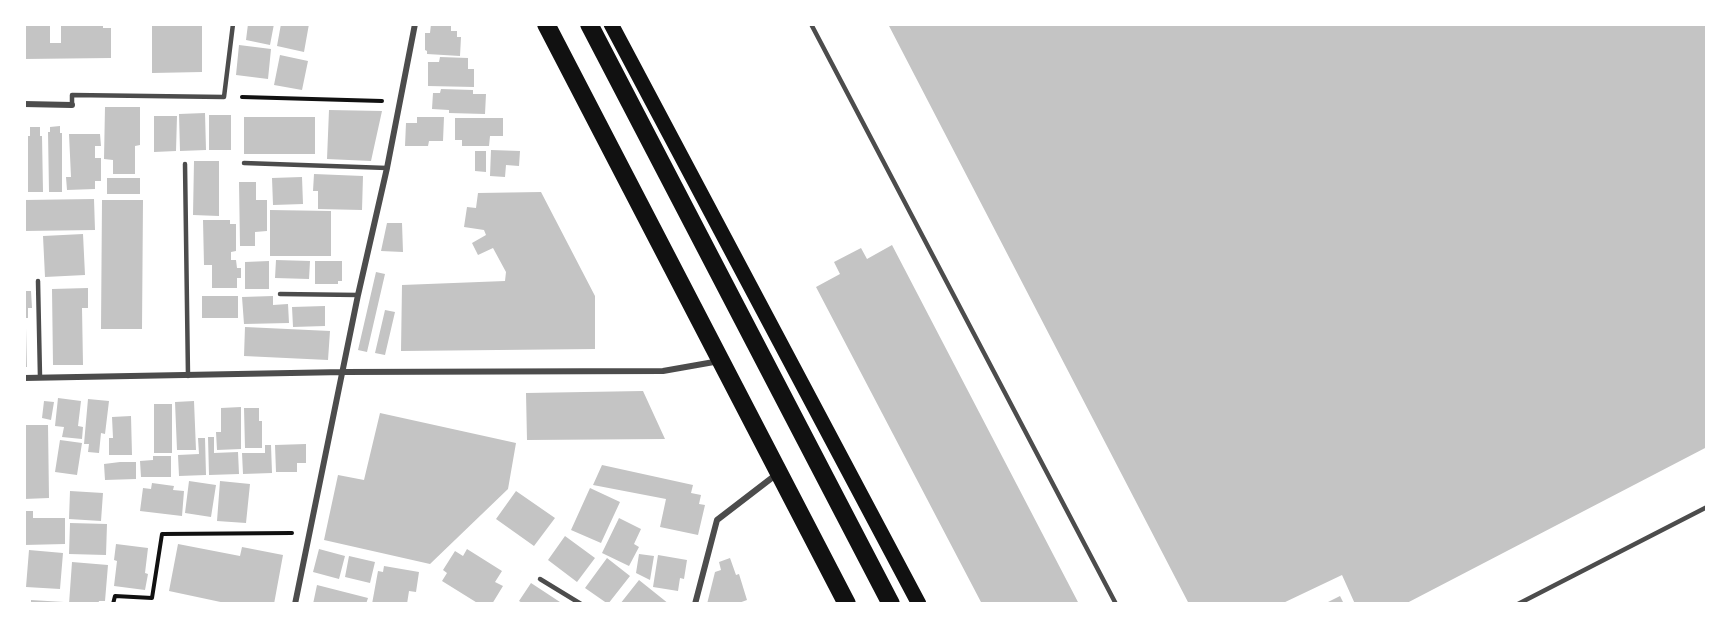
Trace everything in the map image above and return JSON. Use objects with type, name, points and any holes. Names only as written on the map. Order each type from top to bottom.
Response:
[{"type":"highway","points":[[544,24],[846,604]]},
{"type":"highway","points":[[589,24],[891,604]]},
{"type":"main road","points":[[544,24],[838,604]]},
{"type":"main road","points":[[611,24],[920,604]]},
{"type":"street","points":[[295,604],[358,295],[401,101],[415,24]]},
{"type":"street","points":[[24,104],[72,105]]},
{"type":"street","points":[[24,378],[344,372],[663,372],[714,362]]},
{"type":"street","points":[[694,604],[717,520],[772,477]]},
{"type":"lane","points":[[72,105],[72,95],[224,97],[233,24]]},
{"type":"lane","points":[[811,24],[1116,604]]},
{"type":"lane","points":[[244,163],[387,168]]},
{"type":"lane","points":[[185,164],[188,376]]},
{"type":"lane","points":[[38,281],[40,377]]},
{"type":"lane","points":[[280,294],[358,295]]},
{"type":"lane","points":[[1518,604],[1707,507]]},
{"type":"lane","points":[[540,579],[582,604]]},
{"type":"path","points":[[224,97],[401,101]]},
{"type":"path","points":[[114,604],[115,596],[152,597],[162,534],[310,533]]},
{"type":"building","points":[[24,24],[50,24],[50,43],[61,43],[61,24],[103,24],[103,28],[111,28],[111,58],[24,59]]},
{"type":"building","points":[[152,24],[202,24],[202,72],[152,73]]},
{"type":"building","points":[[248,24],[274,24],[270,45],[246,40]]},
{"type":"building","points":[[281,24],[309,24],[304,52],[277,46]]},
{"type":"building","points":[[431,24],[451,24],[451,31],[457,31],[457,37],[461,37],[460,56],[427,54],[425,33],[430,33]]},
{"type":"building","points":[[888,24],[1707,24],[1707,447],[1405,604],[1355,604],[1342,575],[1281,604],[1189,604]]},
{"type":"building","points":[[239,45],[271,49],[268,79],[236,75]]},
{"type":"building","points":[[280,55],[308,61],[302,90],[274,85]]},
{"type":"building","points":[[440,57],[468,58],[468,69],[474,69],[474,87],[428,86],[428,62],[439,62]]},
{"type":"building","points":[[441,89],[473,90],[473,94],[486,94],[485,114],[449,113],[449,110],[432,109],[433,93],[440,93]]},
{"type":"building","points":[[105,107],[140,107],[140,145],[135,146],[135,174],[113,174],[113,160],[104,159]]},
{"type":"building","points":[[329,110],[382,111],[371,161],[327,159]]},
{"type":"building","points":[[205,113],[206,150],[180,151],[179,114]]},
{"type":"building","points":[[209,115],[231,115],[231,150],[209,150]]},
{"type":"building","points":[[154,116],[177,116],[176,151],[154,152]]},
{"type":"building","points":[[244,117],[315,117],[315,154],[244,154]]},
{"type":"building","points":[[417,117],[444,117],[443,141],[429,141],[428,146],[405,146],[406,123],[417,123]]},
{"type":"building","points":[[455,118],[503,118],[503,136],[490,136],[489,146],[462,146],[462,140],[455,140]]},
{"type":"building","points":[[60,126],[62,192],[49,192],[48,132],[50,132],[50,127]]},
{"type":"building","points":[[30,127],[40,127],[40,136],[42,136],[43,192],[28,192]]},
{"type":"building","points":[[69,134],[100,134],[101,146],[95,146],[95,158],[101,158],[101,181],[95,181],[95,189],[67,190],[66,177],[71,177]]},
{"type":"building","points":[[491,150],[520,151],[519,166],[506,165],[505,177],[490,176]]},
{"type":"building","points":[[475,151],[486,151],[486,172],[475,171]]},
{"type":"building","points":[[194,161],[219,161],[219,216],[193,215]]},
{"type":"building","points":[[314,174],[363,176],[362,210],[318,209],[318,191],[313,191]]},
{"type":"building","points":[[302,177],[303,204],[273,205],[272,178]]},
{"type":"building","points":[[107,178],[140,178],[140,194],[107,194]]},
{"type":"building","points":[[239,182],[256,182],[256,200],[267,200],[267,231],[255,232],[255,246],[240,246]]},
{"type":"building","points":[[541,192],[595,296],[595,349],[401,351],[402,285],[505,281],[506,272],[493,248],[478,255],[472,243],[486,235],[484,230],[464,227],[467,207],[476,208],[478,193]]},
{"type":"building","points":[[94,199],[95,230],[24,231],[24,200]]},
{"type":"building","points":[[102,200],[143,200],[142,329],[101,329]]},
{"type":"building","points":[[270,210],[331,211],[331,256],[270,256]]},
{"type":"building","points":[[203,220],[230,220],[230,224],[236,224],[236,251],[231,252],[231,260],[236,260],[237,268],[241,268],[241,278],[237,278],[237,288],[212,288],[212,265],[204,265]]},
{"type":"building","points":[[387,223],[402,223],[403,252],[381,251]]},
{"type":"building","points":[[83,234],[85,275],[45,277],[43,236]]},
{"type":"building","points":[[892,245],[1079,604],[982,604],[816,287],[840,274],[834,262],[861,248],[867,259]]},
{"type":"building","points":[[276,260],[310,261],[309,279],[275,278]]},
{"type":"building","points":[[269,261],[269,289],[245,289],[245,262]]},
{"type":"building","points":[[315,261],[342,261],[342,281],[338,281],[338,284],[315,284]]},
{"type":"building","points":[[376,272],[385,274],[367,352],[358,350]]},
{"type":"building","points":[[24,282],[26,282],[26,291],[31,291],[32,308],[28,308],[28,318],[24,318]]},
{"type":"building","points":[[88,288],[88,308],[82,308],[83,365],[53,365],[52,289]]},
{"type":"building","points":[[202,296],[238,296],[238,318],[202,318]]},
{"type":"building","points":[[273,296],[273,305],[288,304],[289,323],[244,324],[242,297]]},
{"type":"building","points":[[325,306],[325,326],[293,327],[292,307]]},
{"type":"building","points":[[385,310],[395,312],[385,355],[375,353]]},
{"type":"building","points":[[245,327],[330,331],[328,360],[244,356]]},
{"type":"building","points":[[24,328],[26,328],[27,367],[24,367]]},
{"type":"building","points":[[643,391],[665,439],[527,440],[526,393]]},
{"type":"building","points":[[58,398],[81,401],[78,426],[83,427],[82,439],[62,437],[64,427],[55,426]]},
{"type":"building","points":[[88,399],[109,401],[105,434],[101,433],[99,453],[88,452],[89,444],[84,444]]},
{"type":"building","points":[[44,401],[54,402],[51,420],[42,418]]},
{"type":"building","points":[[194,401],[196,450],[177,450],[175,402]]},
{"type":"building","points":[[154,404],[172,404],[172,453],[154,453]]},
{"type":"building","points":[[241,407],[241,449],[217,450],[216,432],[221,432],[221,408]]},
{"type":"building","points":[[244,408],[259,408],[259,421],[262,421],[262,448],[245,448]]},
{"type":"building","points":[[380,413],[516,443],[508,489],[430,564],[324,540],[338,475],[364,480]]},
{"type":"building","points":[[131,416],[132,455],[109,455],[109,438],[113,438],[112,417]]},
{"type":"building","points":[[24,425],[48,425],[49,498],[24,499]]},
{"type":"building","points":[[208,437],[214,437],[214,453],[238,452],[239,474],[209,475]]},
{"type":"building","points":[[198,438],[205,438],[206,475],[179,476],[178,455],[199,454]]},
{"type":"building","points":[[60,440],[82,443],[77,475],[55,472]]},
{"type":"building","points":[[306,444],[306,463],[297,463],[297,472],[276,472],[275,445]]},
{"type":"building","points":[[265,445],[271,445],[272,473],[243,474],[242,453],[265,453]]},
{"type":"building","points":[[153,456],[171,456],[171,477],[141,477],[140,461],[153,460]]},
{"type":"building","points":[[136,462],[136,479],[105,480],[104,464]]},
{"type":"building","points":[[602,465],[693,485],[691,493],[701,495],[699,504],[705,505],[698,535],[660,527],[666,499],[593,485]]},
{"type":"building","points":[[189,481],[216,485],[211,517],[185,513]]},
{"type":"building","points":[[220,481],[250,484],[246,523],[217,521]]},
{"type":"building","points":[[152,483],[174,486],[173,490],[184,491],[182,516],[140,511],[143,488],[151,489]]},
{"type":"building","points":[[590,488],[620,502],[601,543],[571,530]]},
{"type":"building","points":[[70,491],[103,493],[101,521],[69,519]]},
{"type":"building","points":[[516,491],[555,518],[534,546],[496,519]]},
{"type":"building","points":[[24,511],[33,511],[33,518],[65,518],[65,544],[24,545]]},
{"type":"building","points":[[619,518],[641,529],[634,544],[639,547],[629,566],[602,553]]},
{"type":"building","points":[[70,523],[107,524],[106,555],[69,554]]},
{"type":"building","points":[[565,536],[595,558],[577,582],[548,560]]},
{"type":"building","points":[[116,544],[148,548],[145,573],[148,574],[145,590],[114,586],[117,561],[114,560]]},
{"type":"building","points":[[178,544],[240,556],[242,547],[283,555],[274,604],[230,604],[169,591]]},
{"type":"building","points":[[319,549],[345,556],[339,579],[313,572]]},
{"type":"building","points":[[467,549],[502,571],[495,582],[503,586],[492,604],[479,604],[442,581],[447,573],[443,570],[455,551],[463,556]]},
{"type":"building","points":[[29,550],[63,553],[60,589],[26,587]]},
{"type":"building","points":[[639,554],[654,556],[650,580],[636,573]]},
{"type":"building","points":[[658,555],[687,560],[684,579],[680,578],[678,591],[653,587]]},
{"type":"building","points":[[349,556],[375,562],[370,583],[345,577]]},
{"type":"building","points":[[607,558],[630,576],[608,604],[585,588]]},
{"type":"building","points":[[730,558],[736,575],[739,574],[747,600],[736,604],[707,604],[715,572],[721,570],[719,562]]},
{"type":"building","points":[[72,562],[108,565],[105,601],[99,601],[98,604],[69,604]]},
{"type":"building","points":[[384,566],[419,572],[416,592],[409,591],[407,604],[372,604],[378,571],[383,572]]},
{"type":"building","points":[[639,580],[669,604],[620,604]]},
{"type":"building","points":[[531,583],[563,604],[524,604],[519,601]]},
{"type":"building","points":[[317,585],[368,598],[366,604],[313,604]]},
{"type":"building","points":[[1340,596],[1344,604],[1324,604]]},
{"type":"building","points":[[31,600],[64,602],[64,604],[31,604]]}]
